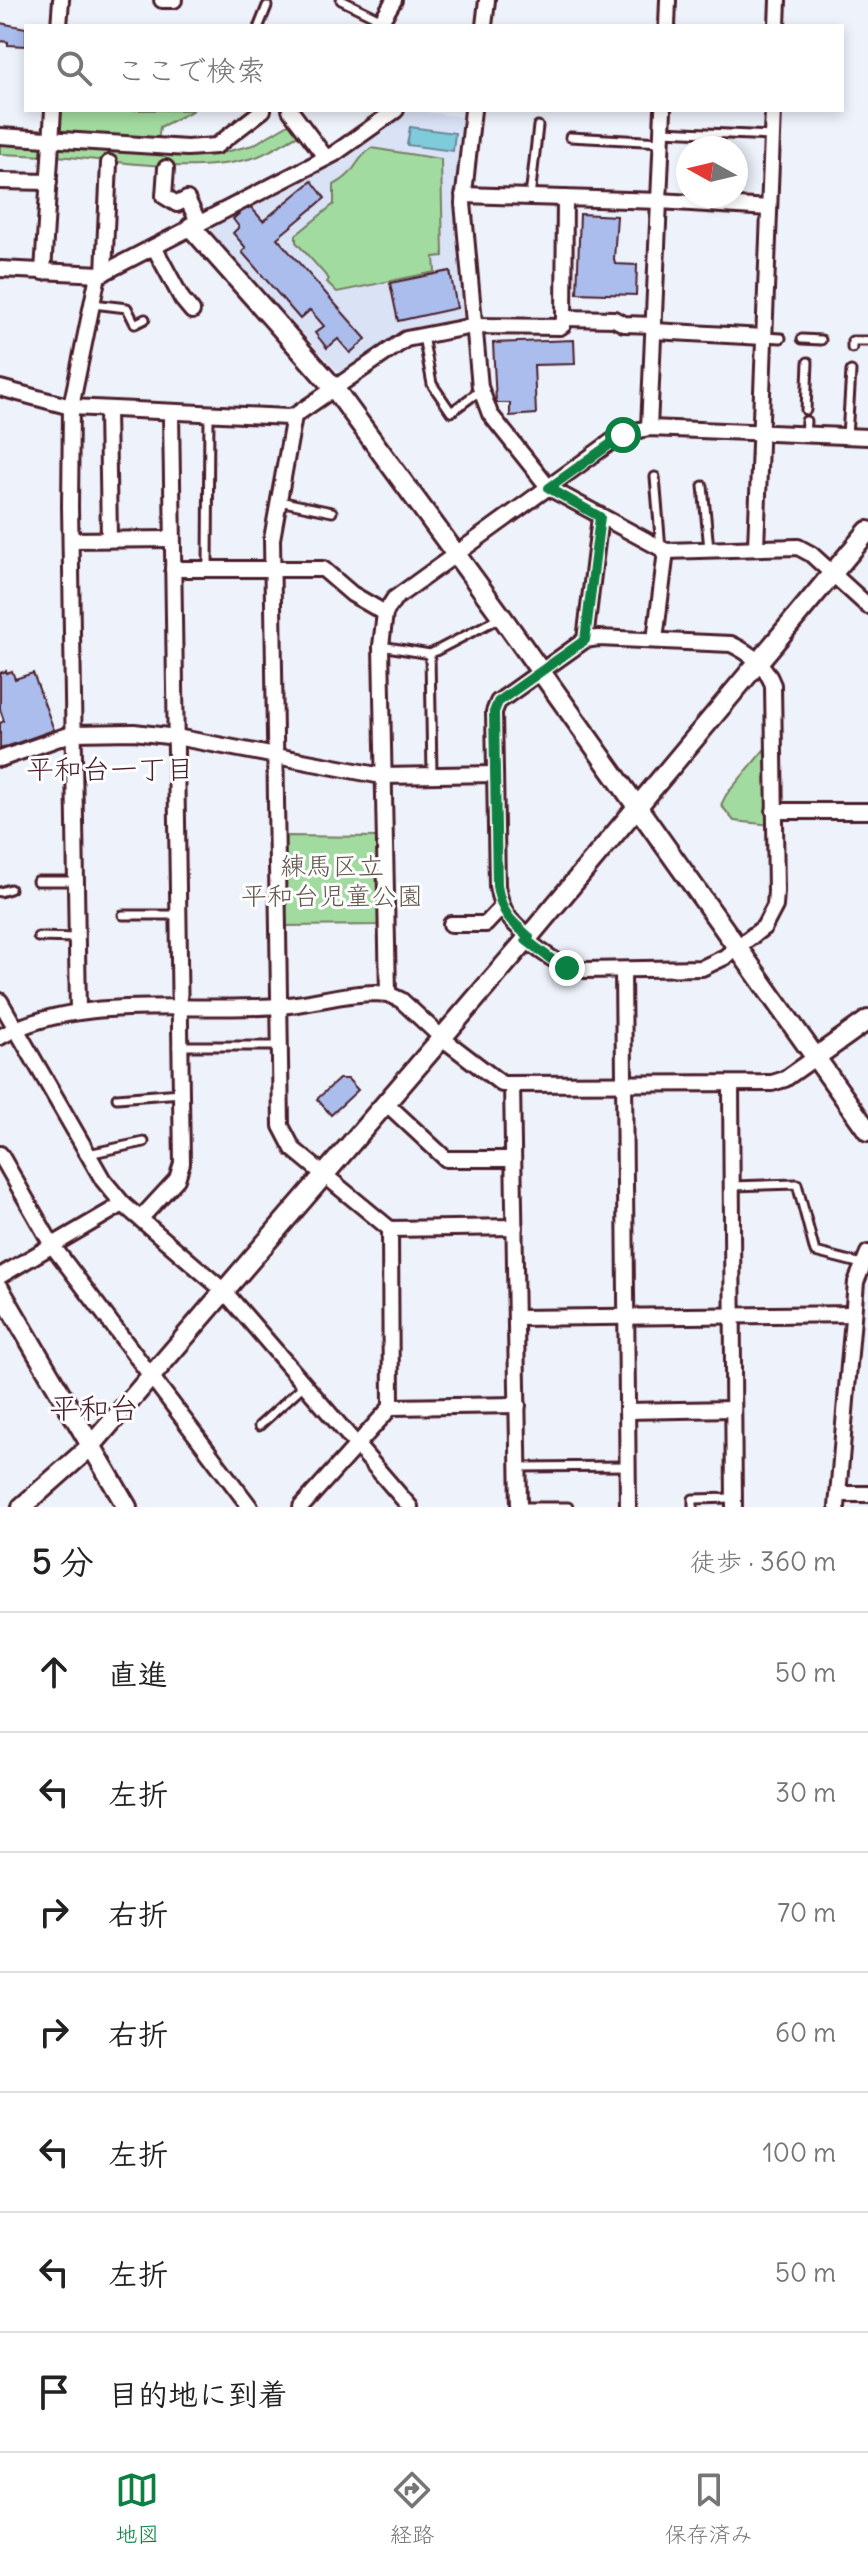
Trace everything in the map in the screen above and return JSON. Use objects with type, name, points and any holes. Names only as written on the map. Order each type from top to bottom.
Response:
[{"type":"street","points":[[59,24],[61,0]]},
{"type":"street","points":[[162,0],[174,0]]},
{"type":"street","points":[[379,23],[394,0]]},
{"type":"street","points":[[484,24],[487,0]]},
{"type":"street","points":[[667,24],[668,0]]},
{"type":"street","points":[[777,24],[778,0]]},
{"type":"street","points":[[43,272],[53,112]]},
{"type":"street","points":[[0,136],[187,148],[215,146],[260,112]]},
{"type":"street","points":[[292,112],[326,158]]},
{"type":"street","points":[[0,269],[101,274],[326,158],[393,112]]},
{"type":"street","points":[[471,112],[463,195],[481,390],[490,414],[549,488],[663,550],[798,547],[811,554],[868,606]]},
{"type":"street","points":[[649,428],[663,112]]},
{"type":"street","points":[[756,547],[773,112]]},
{"type":"street","points":[[78,1011],[71,407],[101,274],[109,163]]},
{"type":"street","points":[[166,168],[164,196],[177,204],[187,199],[195,225],[334,388],[502,617],[868,1131]]},
{"type":"street","points":[[0,182],[49,182]]},
{"type":"street","points":[[463,195],[769,208]]},
{"type":"street","points":[[0,388],[71,407],[294,416],[406,339],[473,326],[560,327],[564,318],[565,198]]},
{"type":"street","points":[[154,247],[182,299],[192,311]]},
{"type":"street","points":[[564,318],[614,319],[624,324],[654,328],[764,337]]},
{"type":"street","points":[[107,409],[109,539]]},
{"type":"street","points":[[141,1218],[181,1173],[171,413]]},
{"type":"street","points":[[294,416],[272,539],[281,1126],[293,1149],[390,1229],[515,1227]]},
{"type":"street","points":[[388,994],[381,646],[385,613],[394,599],[615,439],[630,432],[649,428],[760,433],[806,428],[868,437]]},
{"type":"street","points":[[585,640],[600,517]]},
{"type":"street","points":[[22,1507],[91,1446],[151,1377],[528,939],[868,531]]},
{"type":"street","points":[[71,540],[172,539]]},
{"type":"street","points":[[655,640],[663,550]]},
{"type":"street","points":[[173,569],[323,569],[352,594],[385,613]]},
{"type":"street","points":[[585,640],[731,644],[759,663],[768,672],[773,685],[775,906],[764,927],[725,957],[702,968],[567,968],[528,939],[501,908],[497,886],[494,712],[498,702],[585,640]]},
{"type":"street","points":[[0,759],[74,733],[134,732],[176,737],[382,776],[495,774]]},
{"type":"street","points":[[774,811],[868,811]]},
{"type":"street","points":[[451,924],[486,924],[501,908]]},
{"type":"street","points":[[623,970],[628,1507]]},
{"type":"street","points":[[0,1037],[16,1028],[78,1011],[279,1006],[361,993],[388,994],[401,1000],[442,1038],[502,1084],[731,1085],[772,1083],[785,1079],[868,1020]]},
{"type":"street","points":[[0,1001],[103,1180],[123,1204],[224,1291],[410,1507]]},
{"type":"street","points":[[512,1084],[519,1507]]},
{"type":"street","points":[[731,1085],[734,1502]]},
{"type":"street","points":[[386,1103],[446,1159],[513,1159]]},
{"type":"street","points":[[0,1154],[52,1245],[250,1507]]},
{"type":"street","points":[[0,1276],[123,1204]]},
{"type":"street","points":[[301,1507],[391,1407],[390,1229]]},
{"type":"street","points":[[865,1259],[856,1282],[838,1501],[868,1494]]},
{"type":"street","points":[[0,1290],[127,1507]]},
{"type":"street","points":[[516,1318],[853,1314]]},
{"type":"street","points":[[391,1407],[518,1405]]},
{"type":"street","points":[[627,1411],[732,1409]]},
{"type":"lane","points":[[341,0],[379,23]]},
{"type":"lane","points":[[260,24],[267,6]]},
{"type":"lane","points":[[530,197],[538,126]]},
{"type":"lane","points":[[570,137],[772,136]]},
{"type":"lane","points":[[93,304],[127,308],[135,324],[145,319]]},
{"type":"lane","points":[[423,336],[432,384],[451,412],[481,390]]},
{"type":"lane","points":[[764,337],[781,338]]},
{"type":"lane","points":[[809,349],[806,339],[820,338]]},
{"type":"lane","points":[[852,348],[852,341],[868,341]]},
{"type":"lane","points":[[806,410],[808,362]]},
{"type":"lane","points":[[847,436],[851,371]]},
{"type":"lane","points":[[208,569],[209,412]]},
{"type":"lane","points":[[655,477],[663,550]]},
{"type":"lane","points":[[703,486],[709,549]]},
{"type":"lane","points":[[279,501],[332,512]]},
{"type":"lane","points":[[381,646],[430,654],[502,617]]},
{"type":"lane","points":[[430,654],[432,775]]},
{"type":"lane","points":[[37,881],[76,881]]},
{"type":"lane","points":[[0,892],[10,889]]},
{"type":"lane","points":[[123,915],[178,915]]},
{"type":"lane","points":[[38,937],[77,938]]},
{"type":"lane","points":[[180,1046],[279,1046]]},
{"type":"lane","points":[[117,1098],[181,1093]]},
{"type":"lane","points":[[88,1154],[144,1142]]},
{"type":"lane","points":[[732,1186],[797,1184],[815,1252],[865,1259]]},
{"type":"lane","points":[[259,1426],[305,1384]]},
{"type":"lane","points":[[519,1467],[628,1466]]},
{"type":"lane","points":[[693,1507],[693,1499],[734,1502]]},
{"type":"lane","points":[[519,1507],[568,1507]]},
{"type":"shaded area","points":[[406,112],[463,117],[466,125],[454,209],[463,319],[459,323],[400,333],[345,372],[338,372],[211,233],[212,226],[248,204],[344,161],[380,127]]},
{"type":"green space","points":[[60,112],[190,112],[160,127],[158,141],[60,135]]},
{"type":"green space","points":[[292,122],[300,134],[262,155],[232,163],[157,166],[57,156],[61,145],[196,155],[221,153],[253,145]]},
{"type":"green space","points":[[0,142],[45,145],[45,156],[0,154]]},
{"type":"green space","points":[[371,148],[441,159],[443,256],[434,257],[435,272],[337,292],[296,242],[296,235],[334,204],[334,185],[347,176]]},
{"type":"green space","points":[[769,744],[771,825],[734,821],[721,805]]},
{"type":"green space","name":"練馬区立 平和台児童公園","points":[[285,836],[377,837],[379,925],[284,926]]},
{"type":"water","points":[[410,127],[455,133],[453,151],[407,145]]},
{"type":"building","points":[[0,23],[24,28],[24,46],[0,41]]},
{"type":"building","points":[[312,181],[325,198],[277,238],[366,339],[350,353],[338,339],[327,348],[315,333],[324,326],[310,310],[300,319],[242,252],[246,248],[233,233],[239,227],[233,219],[249,205],[263,221]]},
{"type":"building","points":[[580,214],[617,216],[615,264],[637,265],[636,295],[577,293]]},
{"type":"building","points":[[450,271],[457,308],[398,321],[390,283]]},
{"type":"building","points":[[574,340],[575,364],[534,365],[536,414],[510,416],[510,403],[496,403],[493,343]]},
{"type":"building","points":[[12,671],[15,679],[33,673],[54,730],[0,749],[0,723],[4,721],[0,709],[0,673]]},
{"type":"building","points":[[339,1079],[348,1079],[358,1090],[331,1115],[317,1099]]},
{"type":"district","name":"平和台一丁目","points":[[110,769]]},
{"type":"district","name":"平和台","points":[[94,1409]]},
{"type":"route","points":[[567,968],[526,940],[529,937],[510,921],[501,908],[497,886],[494,712],[498,702],[585,640],[600,517],[549,488],[623,435]]}]
